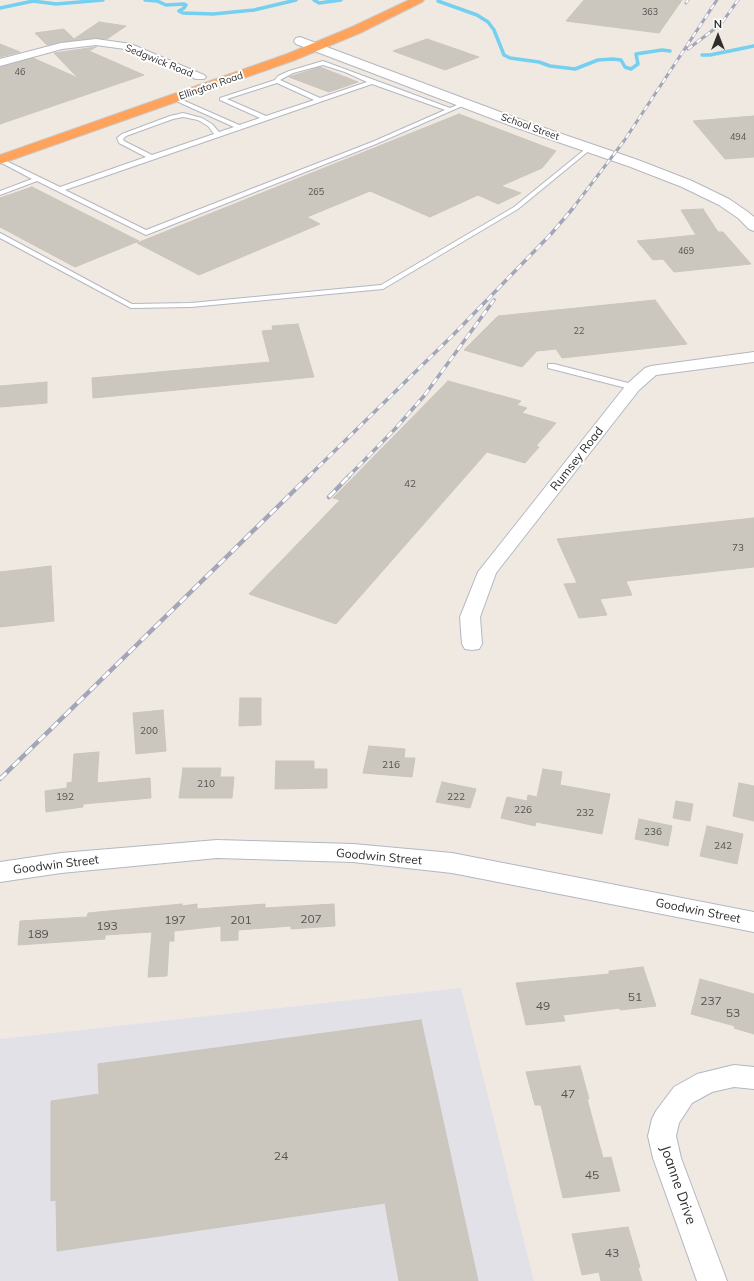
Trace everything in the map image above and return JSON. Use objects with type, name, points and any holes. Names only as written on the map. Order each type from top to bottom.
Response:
[{"type":"highway","name":"Ellington Road","points":[[0,160],[176,99],[317,40],[372,22],[418,0]]},
{"type":"highway","name":"Ellington Road","points":[[50,129],[200,78],[300,41]]},
{"type":"main road","name":"School Street","points":[[300,41],[317,40],[522,125],[647,168],[701,190],[731,207],[754,226]]},
{"type":"main road","name":"Goodwin Street","points":[[0,872],[61,863],[217,849],[353,853],[452,863],[754,922]]},
{"type":"street","name":"Sedgwick Road","points":[[0,63],[61,46],[96,42],[127,46],[200,78]]},
{"type":"street","name":"Rumsey Road","points":[[472,644],[470,617],[487,572],[633,388],[651,371],[754,357]]},
{"type":"street","name":"Joanne Drive","points":[[712,1281],[667,1158],[662,1136],[666,1119],[683,1095],[706,1082],[734,1076],[754,1078]]},
{"type":"lane","points":[[265,118],[222,99],[277,81],[280,77],[291,72],[323,63],[450,110]]},
{"type":"lane","points":[[277,81],[320,100]]},
{"type":"lane","points":[[59,190],[372,82]]},
{"type":"lane","points":[[176,99],[239,127]]},
{"type":"lane","points":[[0,160],[146,233],[374,143],[466,103]]},
{"type":"lane","points":[[153,158],[121,142],[120,138],[124,135],[184,115],[200,119],[210,126],[218,135]]},
{"type":"lane","points":[[0,235],[130,306],[191,305],[383,286],[516,208],[589,148]]},
{"type":"lane","points":[[0,193],[36,179]]},
{"type":"lane","points":[[551,366],[633,388]]},
{"type":"shaded area","points":[[461,988],[534,1281],[0,1281],[0,1039]]},
{"type":"building","points":[[584,0],[682,0],[659,33],[566,21]]},
{"type":"building","points":[[99,22],[126,26],[107,39],[96,38],[47,45],[35,33],[64,29],[74,39]]},
{"type":"building","points":[[427,39],[479,57],[445,70],[393,51]]},
{"type":"building","points":[[0,44],[20,52],[0,57]]},
{"type":"building","points":[[96,47],[89,51],[144,75],[0,124],[0,67],[33,58],[78,78],[54,53]]},
{"type":"building","points":[[320,67],[358,82],[329,92],[289,77]]},
{"type":"building","points":[[459,114],[556,151],[542,168],[501,186],[521,193],[498,204],[478,195],[430,217],[370,191],[307,217],[320,224],[199,275],[137,243]]},
{"type":"building","points":[[754,116],[754,157],[725,159],[693,121]]},
{"type":"building","points":[[32,187],[139,241],[75,267],[0,227],[0,198]]},
{"type":"building","points":[[703,209],[718,232],[723,232],[751,264],[674,272],[663,259],[653,260],[637,241],[696,235],[681,210]]},
{"type":"building","points":[[655,300],[687,344],[562,358],[556,349],[537,351],[522,367],[464,350],[498,316]]},
{"type":"building","points":[[298,324],[314,377],[93,398],[92,378],[270,362],[262,331],[273,330],[272,326]]},
{"type":"building","points":[[448,381],[521,401],[517,405],[527,408],[522,413],[556,423],[536,446],[539,447],[525,463],[487,452],[336,624],[249,594],[340,500],[333,498]]},
{"type":"building","points":[[47,382],[47,403],[0,407],[0,386]]},
{"type":"building","points":[[754,518],[754,567],[626,581],[632,595],[600,599],[607,615],[579,618],[564,584],[577,583],[557,539]]},
{"type":"building","points":[[51,566],[54,621],[0,627],[0,572]]},
{"type":"building","points":[[240,698],[261,698],[261,725],[239,726]]},
{"type":"building","points":[[163,710],[166,751],[136,754],[133,713]]},
{"type":"building","points":[[369,746],[405,749],[404,758],[415,758],[412,777],[363,773]]},
{"type":"building","points":[[99,752],[97,783],[150,778],[151,798],[83,804],[83,807],[46,812],[45,791],[67,788],[67,783],[72,782],[74,754]]},
{"type":"building","points":[[276,761],[314,761],[314,769],[327,769],[327,788],[275,789]]},
{"type":"building","points":[[183,768],[221,768],[220,777],[234,777],[232,798],[179,798]]},
{"type":"building","points":[[543,769],[562,772],[560,785],[610,794],[602,834],[536,822],[535,826],[501,818],[507,797],[527,801],[528,795],[537,797]]},
{"type":"building","points":[[442,782],[476,789],[470,808],[436,802]]},
{"type":"building","points":[[739,783],[754,786],[754,821],[733,816]]},
{"type":"building","points":[[676,801],[693,804],[690,821],[673,818]]},
{"type":"building","points":[[639,819],[672,826],[668,846],[635,839]]},
{"type":"building","points":[[707,826],[743,834],[737,864],[700,856]]},
{"type":"building","points":[[182,904],[182,906],[197,904],[197,909],[265,904],[265,908],[334,904],[335,926],[291,929],[291,926],[238,930],[238,940],[221,941],[221,926],[174,931],[174,941],[169,941],[167,976],[148,977],[152,932],[105,935],[105,939],[18,945],[20,921],[87,917],[88,913]]},
{"type":"building","points":[[643,967],[656,1006],[620,1010],[620,1008],[563,1015],[565,1021],[526,1025],[516,983],[609,974],[609,971]]},
{"type":"building","points":[[700,979],[754,994],[754,1034],[734,1028],[735,1026],[691,1014]]},
{"type":"building","points":[[421,1020],[478,1281],[399,1281],[385,1203],[57,1251],[56,1200],[51,1201],[51,1101],[99,1094],[98,1064]]},
{"type":"building","points":[[580,1066],[589,1099],[587,1099],[603,1158],[611,1157],[620,1191],[563,1198],[541,1105],[535,1105],[526,1072]]},
{"type":"building","points":[[628,1227],[640,1267],[638,1268],[642,1281],[601,1281],[599,1272],[582,1275],[572,1234]]},
{"type":"waterway","points":[[0,8],[33,1],[56,4],[103,0]]},
{"type":"waterway","points":[[145,0],[157,1],[166,5],[184,4],[186,5],[184,8],[179,11],[183,13],[213,14],[254,10],[296,0]]},
{"type":"waterway","points":[[314,0],[319,3],[341,0]]},
{"type":"waterway","points":[[438,1],[477,15],[488,22],[494,30],[504,55],[510,58],[539,62],[550,66],[575,69],[598,60],[613,59],[621,60],[625,67],[631,69],[638,64],[636,54],[662,50],[670,51]]},
{"type":"waterway","points":[[702,55],[710,55],[754,46]]},
{"type":"railway","points":[[573,208],[624,141],[717,0]]},
{"type":"railway","points":[[688,49],[721,24],[738,0]]},
{"type":"railway","points":[[308,477],[453,335],[551,234],[574,207]]},
{"type":"railway","points":[[348,477],[395,429],[424,396],[494,300]]},
{"type":"railway","points":[[0,779],[309,476]]},
{"type":"railway","points":[[329,497],[349,476]]}]
